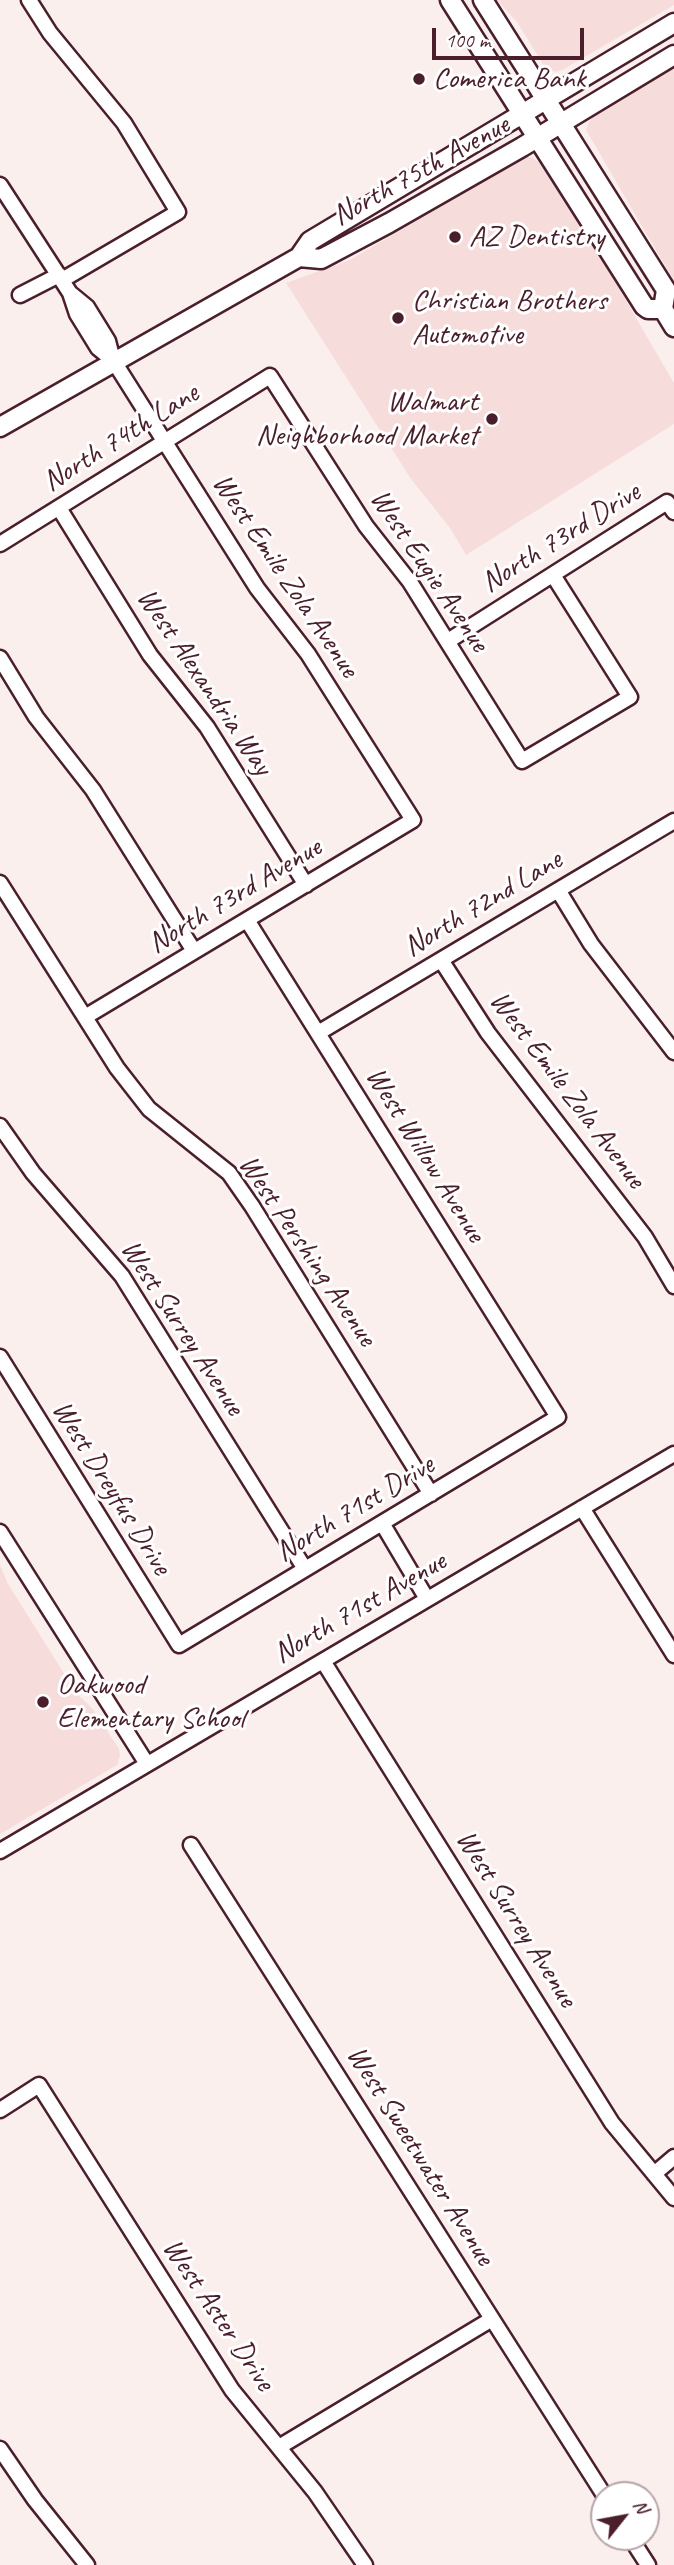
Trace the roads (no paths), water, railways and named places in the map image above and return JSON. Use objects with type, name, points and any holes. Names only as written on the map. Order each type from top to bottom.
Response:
[{"type":"main road","points":[[450,0],[646,307],[663,309]]},
{"type":"main road","points":[[483,0],[666,290],[663,309],[674,327]]},
{"type":"main road","name":"North 75th Avenue","points":[[0,426],[299,257],[310,241],[674,23]]},
{"type":"main road","name":"North 75th Avenue","points":[[299,257],[321,259],[415,209],[674,55]]},
{"type":"street","points":[[20,295],[64,283],[178,212],[124,123],[50,33],[29,0]]},
{"type":"street","points":[[0,185],[64,283],[98,348],[113,360]]},
{"type":"street","name":"West Emile Zola Avenue","points":[[113,360],[257,588],[308,654],[413,820]]},
{"type":"street","name":"North 74th Lane","points":[[0,544],[270,376]]},
{"type":"street","name":"West Eugie Avenue","points":[[270,376],[353,506],[410,582],[522,761],[630,697],[553,575]]},
{"type":"street","name":"North 73rd Drive","points":[[448,641],[553,575],[671,507]]},
{"type":"street","name":"West Alexandria Way","points":[[59,508],[150,655],[207,727],[306,885]]},
{"type":"street","points":[[0,659],[36,717],[93,790],[194,951]]},
{"type":"street","name":"North 73rd Avenue","points":[[85,1017],[413,820]]},
{"type":"street","name":"North 72nd Lane","points":[[318,1033],[674,821]]},
{"type":"street","name":"West Pershing Avenue","points":[[0,883],[5,899],[117,1068],[149,1109],[229,1173],[431,1494]]},
{"type":"street","points":[[558,890],[587,939],[674,1052]]},
{"type":"street","name":"West Willow Avenue","points":[[247,920],[558,1417]]},
{"type":"street","name":"West Emile Zola Avenue","points":[[441,960],[488,1032],[645,1237],[674,1286]]},
{"type":"street","name":"West Surrey Avenue","points":[[0,1126],[33,1173],[122,1276],[305,1569]]},
{"type":"street","name":"West Dreyfus Drive","points":[[0,1357],[179,1645]]},
{"type":"street","name":"North 71st Drive","points":[[179,1645],[558,1417]]},
{"type":"street","name":"North 71st Avenue","points":[[0,1851],[674,1454]]},
{"type":"street","points":[[582,1508],[674,1655]]},
{"type":"street","points":[[382,1523],[427,1599]]},
{"type":"street","points":[[0,1532],[146,1764]]},
{"type":"street","name":"West Surrey Avenue","points":[[323,1661],[612,2123],[674,2198]]},
{"type":"street","name":"West Sweetwater Avenue","points":[[191,1845],[595,2481]]},
{"type":"street","name":"West Aster Drive","points":[[0,2110],[39,2085],[232,2390],[315,2492],[365,2565]]},
{"type":"street","points":[[654,2174],[674,2157]]},
{"type":"street","points":[[279,2447],[492,2319]]},
{"type":"street","points":[[0,2448],[35,2500],[87,2565]]},
{"type":"place","name":"Comerica Bank","points":[[419,79]]},
{"type":"place","name":"AZ Dentistry","points":[[455,237]]},
{"type":"place","name":"Christian Brothers Automotive","points":[[398,318]]},
{"type":"place","name":"Walmart Neighborhood Market","points":[[492,419]]},
{"type":"place","name":"Oakwood Elementary School","points":[[43,1702]]}]
